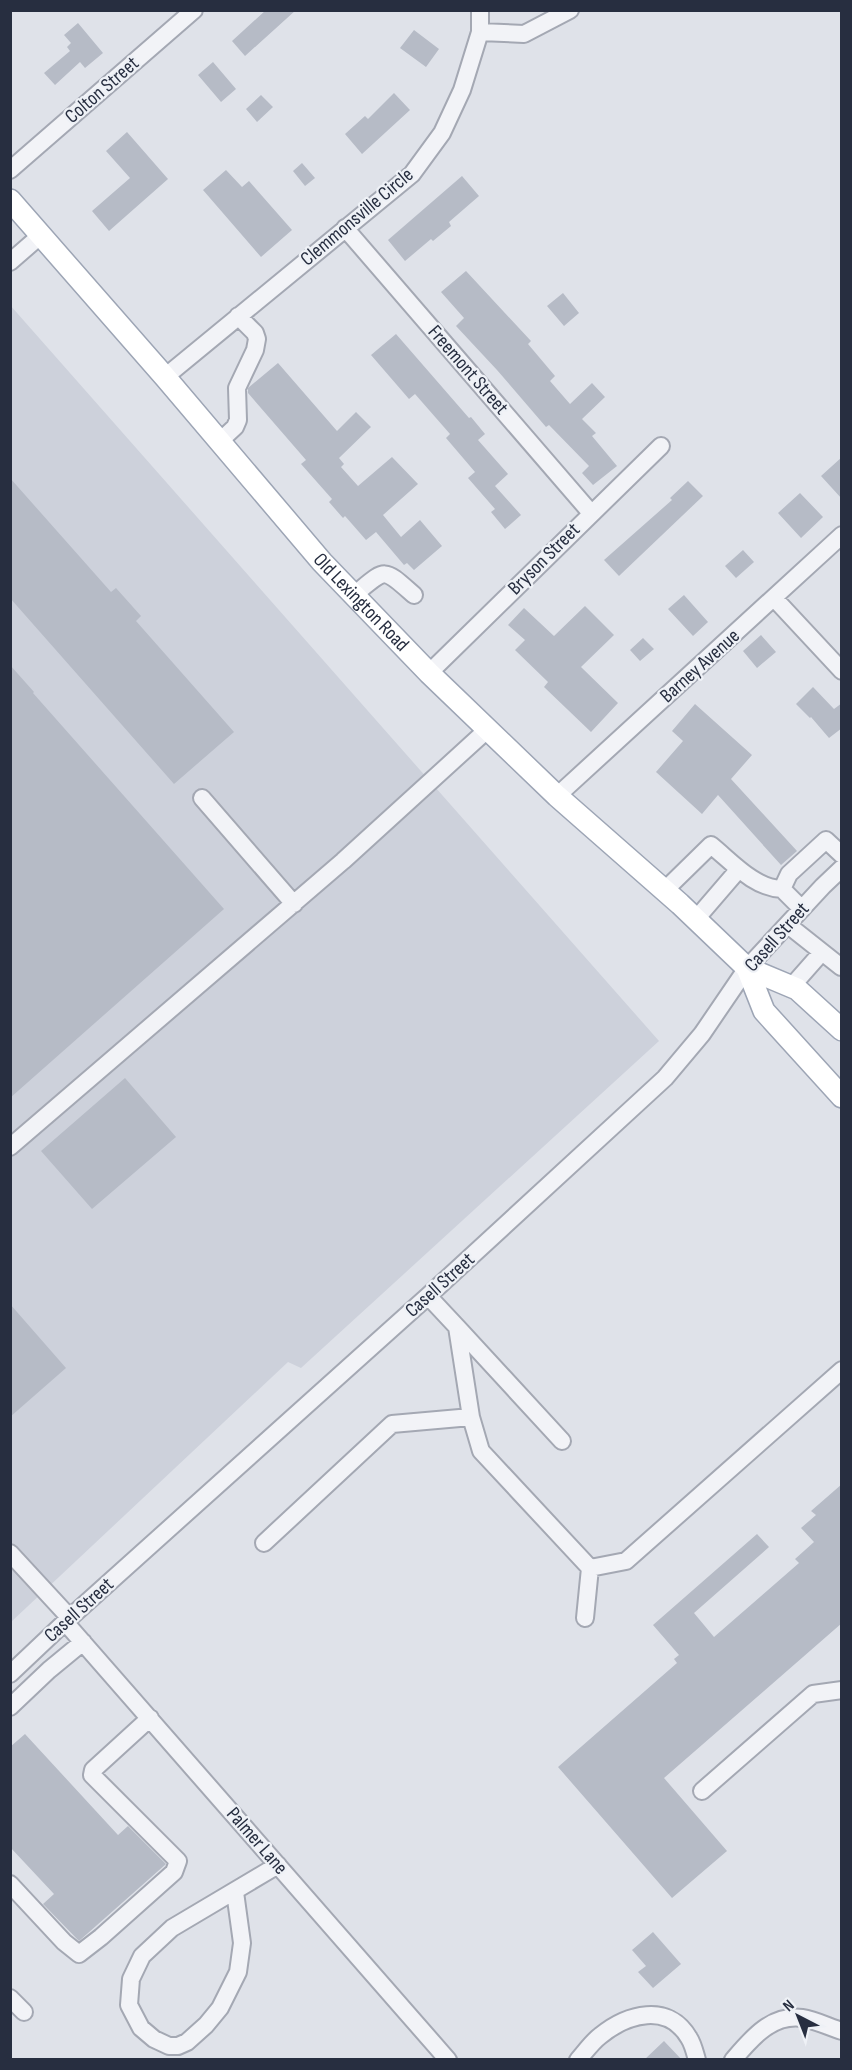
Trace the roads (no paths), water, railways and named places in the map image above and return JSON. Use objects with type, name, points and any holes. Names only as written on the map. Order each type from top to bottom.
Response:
[{"type":"main road","name":"Old Lexington Road","points":[[10,200],[165,377],[322,562],[429,673],[557,796],[696,919],[747,968],[792,986],[842,1030]]},
{"type":"main road","name":"Old Lexington Road","points":[[747,968],[764,1011],[842,1097]]},
{"type":"street","name":"Colton Street","points":[[10,170],[194,10]]},
{"type":"street","name":"Clemmonsville Circle","points":[[165,377],[412,174],[442,133],[462,90],[480,32],[480,10]]},
{"type":"street","points":[[480,32],[524,34],[570,10]]},
{"type":"street","name":"Freemont Street","points":[[345,228],[591,513]]},
{"type":"street","points":[[10,262],[41,236]]},
{"type":"street","points":[[220,441],[235,427],[238,420],[237,388],[255,350],[257,339],[255,333],[238,316]]},
{"type":"street","name":"Bryson Street","points":[[429,673],[661,446]]},
{"type":"street","name":"Barney Avenue","points":[[557,796],[842,535]]},
{"type":"street","points":[[354,595],[386,573],[414,595]]},
{"type":"street","points":[[774,598],[842,671]]},
{"type":"street","points":[[10,1146],[294,904],[488,729]]},
{"type":"street","points":[[202,798],[294,904]]},
{"type":"street","points":[[782,890],[789,874],[826,840],[842,855]]},
{"type":"street","points":[[664,891],[711,845],[739,869],[769,889],[782,890],[802,909]]},
{"type":"street","name":"Casell Street","points":[[10,1674],[665,1078],[702,1034],[747,968],[842,868]]},
{"type":"street","points":[[696,919],[739,869]]},
{"type":"street","points":[[788,925],[841,968]]},
{"type":"street","points":[[792,986],[822,952]]},
{"type":"street","points":[[428,1296],[562,1441]]},
{"type":"street","points":[[457,1327],[471,1417],[481,1451],[590,1569],[585,1618]]},
{"type":"street","points":[[590,1569],[626,1561],[842,1370]]},
{"type":"street","points":[[264,1543],[392,1424],[471,1417]]},
{"type":"street","name":"Palmer Lane","points":[[10,1553],[68,1620],[83,1642],[448,2060]]},
{"type":"street","points":[[10,1707],[83,1642]]},
{"type":"street","points":[[702,1791],[813,1694],[842,1690]]},
{"type":"street","points":[[10,1884],[64,1942],[79,1954],[174,1872],[178,1861],[92,1775],[93,1770],[150,1718]]},
{"type":"street","points":[[235,1892],[242,1943],[238,1972],[220,2008],[187,2042],[178,2046],[169,2046],[154,2039],[141,2028],[129,2005],[131,1979],[142,1956],[172,1928],[278,1865]]},
{"type":"street","points":[[10,1998],[24,2012]]},
{"type":"street","points":[[578,2060],[599,2036],[620,2023],[645,2014],[673,2021],[689,2037],[697,2060]]},
{"type":"street","points":[[733,2060],[750,2040],[770,2023],[785,2019],[801,2018],[842,2031]]}]
